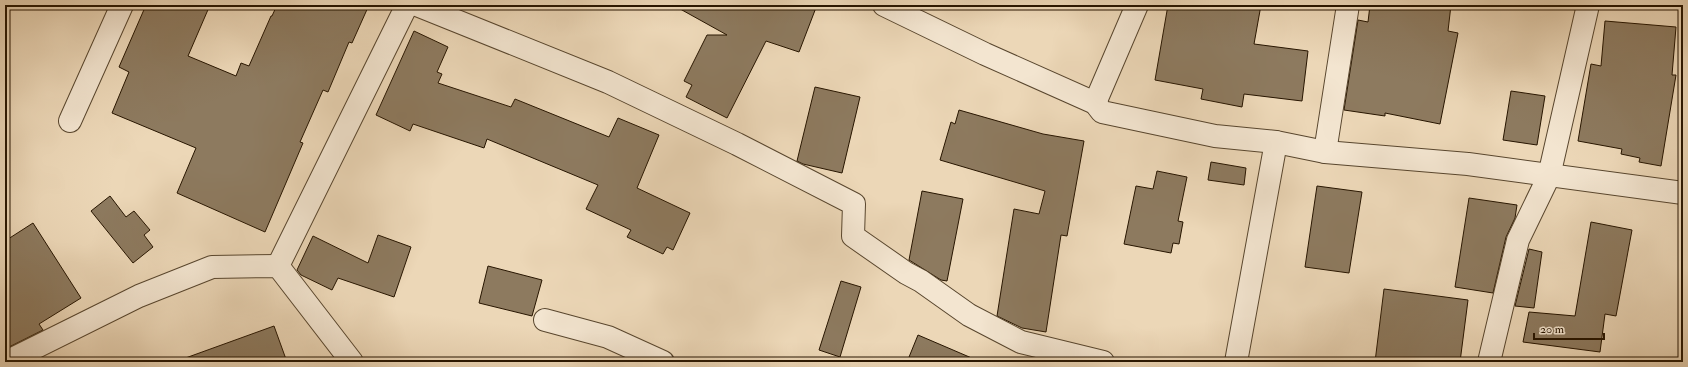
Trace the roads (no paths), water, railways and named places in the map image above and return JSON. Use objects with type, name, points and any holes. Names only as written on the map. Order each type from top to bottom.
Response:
[{"type":"street","points":[[70,121],[122,5]]},
{"type":"street","points":[[278,266],[407,5]]},
{"type":"street","points":[[418,5],[608,82],[737,144],[854,204],[853,236],[906,273],[921,281],[969,316],[1021,342],[1103,362]]},
{"type":"street","points":[[884,5],[985,54],[1095,103],[1102,112],[1215,136],[1276,142],[1325,152],[1468,164],[1683,193]]},
{"type":"street","points":[[1095,103],[1137,5]]},
{"type":"street","points":[[1325,152],[1348,5]]},
{"type":"street","points":[[1489,362],[1518,240],[1549,176],[1588,5]]},
{"type":"street","points":[[1236,362],[1276,142]]},
{"type":"street","points":[[6,362],[139,296],[212,267],[278,266]]},
{"type":"street","points":[[278,266],[352,362]]},
{"type":"street","points":[[545,320],[608,337],[663,362]]}]
